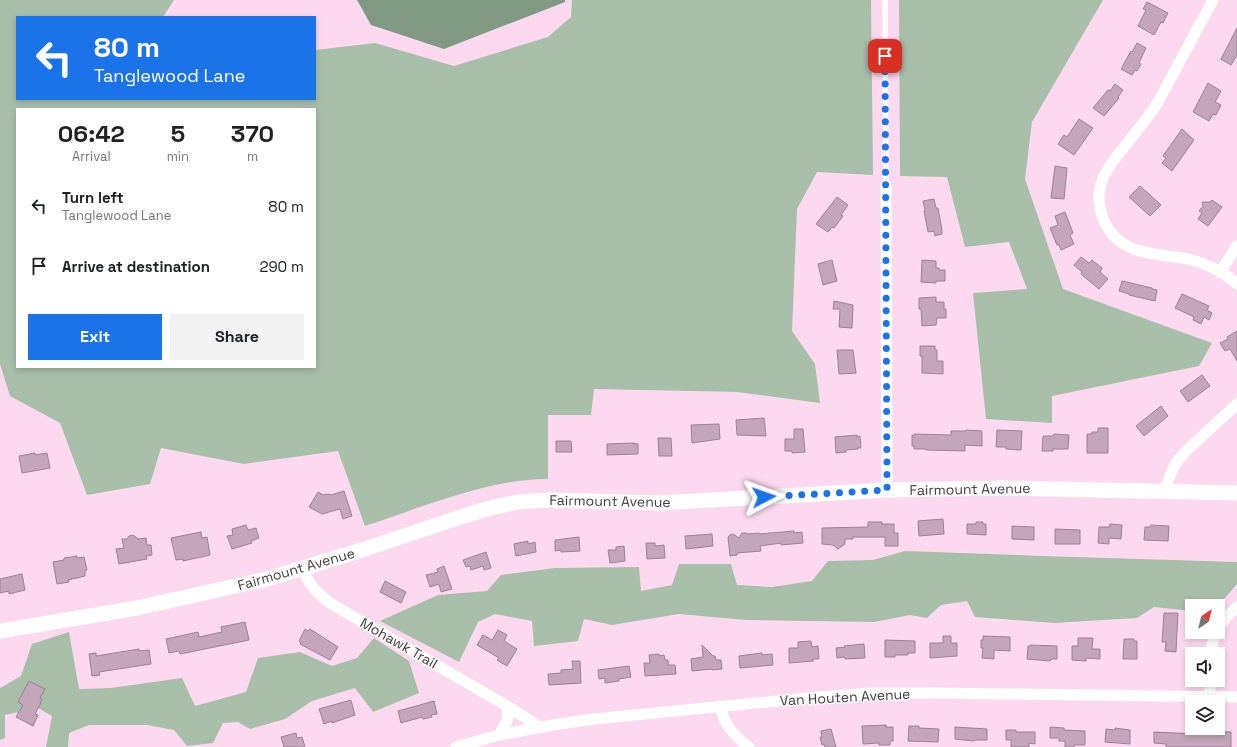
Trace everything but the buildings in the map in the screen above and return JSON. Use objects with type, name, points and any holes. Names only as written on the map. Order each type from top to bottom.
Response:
[{"type":"main road","name":"Fairmount Avenue","points":[[0,630],[137,608],[206,593],[303,569],[467,515],[518,502],[548,500],[660,503],[887,490],[1004,488],[1237,493]]},
{"type":"street","points":[[1213,0],[1158,102],[1149,116],[1108,168],[1102,182],[1098,199],[1100,209],[1110,232],[1126,245],[1144,252],[1184,258],[1197,262],[1220,272],[1237,284]]},
{"type":"street","points":[[886,186],[887,490]]},
{"type":"street","points":[[1220,272],[1237,246]]},
{"type":"street","points":[[1164,491],[1175,464],[1186,451],[1237,404]]},
{"type":"street","name":"Mohawk Trail","points":[[303,569],[311,586],[330,603],[507,706],[540,727]]},
{"type":"street","points":[[1225,619],[1237,607]]},
{"type":"street","name":"Van Houten Avenue","points":[[456,747],[500,735],[594,719],[720,706],[869,694],[931,693],[1185,697]]},
{"type":"street","name":"Van Houten Avenue","points":[[1225,696],[1237,696]]},
{"type":"street","points":[[500,735],[508,719],[507,706]]},
{"type":"street","points":[[720,706],[726,724],[738,738],[749,747]]},
{"type":"lane","points":[[885,0],[886,186]]},
{"type":"shaded area","points":[[0,0],[174,0],[164,16],[16,16],[16,100],[316,100],[316,50],[375,43],[454,66],[548,37],[571,17],[572,0],[871,0],[873,175],[817,172],[797,209],[792,331],[815,364],[820,403],[737,392],[594,389],[591,415],[548,415],[548,479],[525,480],[455,495],[365,526],[338,451],[244,464],[161,448],[150,484],[87,495],[60,423],[10,396],[0,364]]},
{"type":"shaded area","points":[[357,0],[565,0],[565,2],[444,49],[371,25]]},
{"type":"shaded area","points":[[899,0],[1103,0],[1032,122],[1025,179],[1063,289],[1212,343],[1199,366],[1052,396],[1052,423],[986,419],[973,293],[1027,289],[1009,242],[965,247],[947,177],[900,176]]},
{"type":"shaded area","points":[[905,551],[1237,562],[1237,584],[1224,599],[1185,599],[1185,610],[1154,607],[1137,618],[1054,623],[975,617],[967,601],[941,605],[927,618],[910,615],[874,622],[746,620],[679,614],[612,625],[584,619],[578,641],[534,646],[532,621],[495,614],[478,622],[459,662],[380,621],[438,595],[487,591],[501,575],[555,568],[639,567],[641,591],[672,585],[679,564],[731,564],[737,585],[772,587],[812,581],[828,561],[873,560]]},
{"type":"shaded area","points":[[69,632],[79,689],[111,688],[182,678],[195,706],[246,692],[258,658],[300,652],[332,666],[357,658],[374,638],[409,661],[419,693],[373,712],[355,688],[312,701],[285,719],[250,729],[238,722],[223,723],[213,743],[187,746],[174,730],[147,725],[89,725],[69,733],[68,747],[46,747],[52,716],[38,708],[5,715],[5,738],[0,740],[0,688],[21,676],[32,644]]},
{"type":"route","points":[[764,497],[887,490],[885,56]]}]
